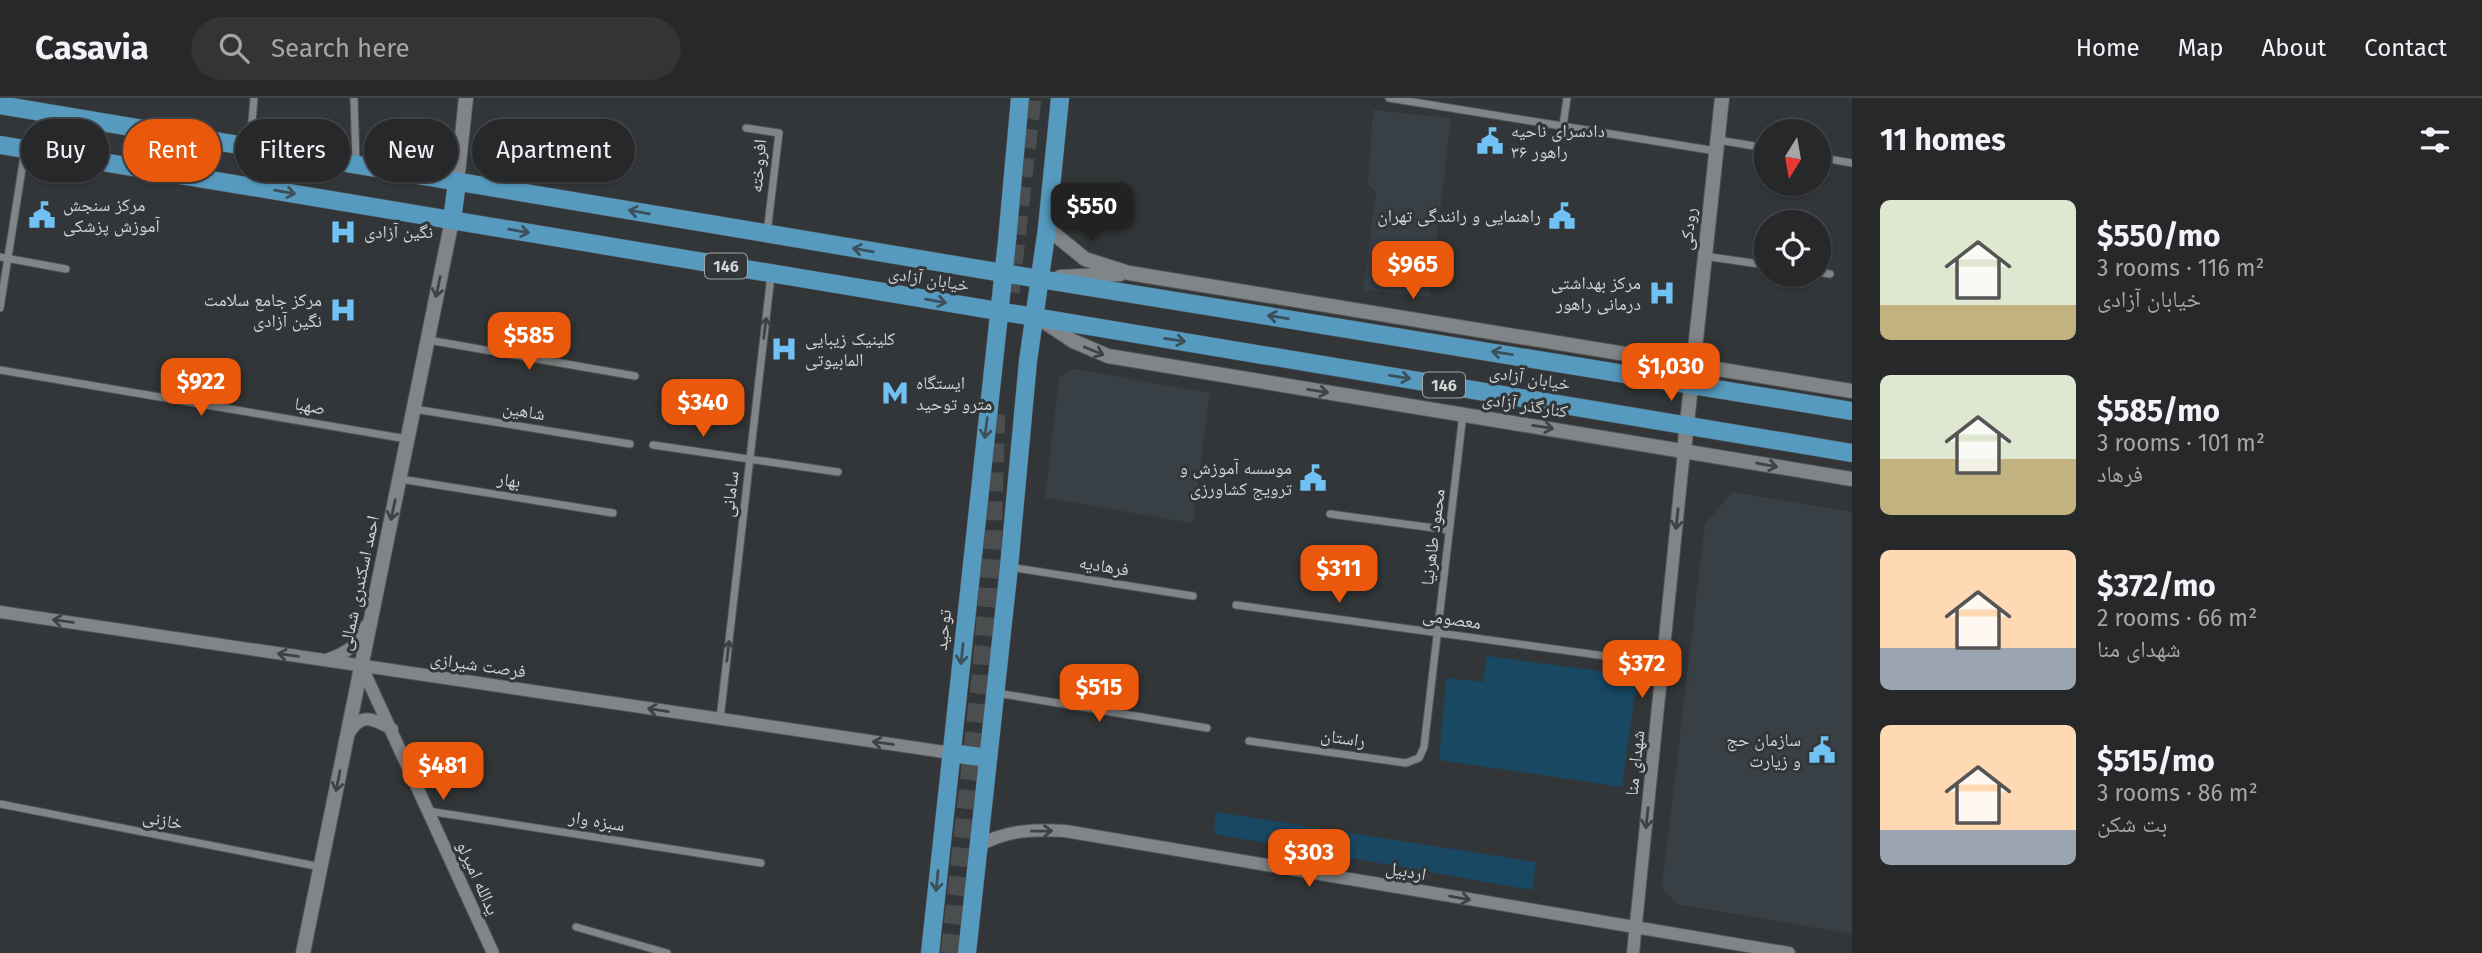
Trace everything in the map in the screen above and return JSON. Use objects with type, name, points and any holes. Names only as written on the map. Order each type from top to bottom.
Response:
[{"type":"main road","points":[[8,98],[36,104]]},
{"type":"main road","points":[[458,173],[466,98]]},
{"type":"main road","points":[[1003,273],[1020,98]]},
{"type":"main road","points":[[967,953],[996,693],[1028,362],[1047,228],[1060,98]]},
{"type":"main road","name":"رودکی","points":[[1690,384],[1722,98]]},
{"type":"main road","name":"خیابان آزادی","points":[[0,105],[36,104],[235,144]]},
{"type":"main road","name":"خیابان آزادی","points":[[0,145],[21,148]]},
{"type":"main road","name":"خیابان آزادی","points":[[109,162],[1852,453]]},
{"type":"main road","name":"خیابان آزادی","points":[[350,163],[364,165]]},
{"type":"main road","points":[[452,220],[457,182]]},
{"type":"main road","name":"خیابان آزادی","points":[[457,182],[1852,411]]},
{"type":"main road","name":"احمد اسکندری شمالی","points":[[303,953],[452,220]]},
{"type":"main road","points":[[1047,228],[1085,259],[1129,273],[1852,391]]},
{"type":"main road","name":"توحید","points":[[930,953],[1003,273]]},
{"type":"main road","points":[[1040,279],[1129,273]]},
{"type":"main road","name":"کنارگذر آزادی","points":[[1036,316],[1073,341],[1108,356],[1852,480]]},
{"type":"main road","points":[[1684,451],[1690,384]]},
{"type":"main road","points":[[951,753],[988,758]]},
{"type":"street","points":[[252,119],[254,98]]},
{"type":"street","points":[[354,98],[356,164]]},
{"type":"street","points":[[1389,98],[1563,126],[1754,147]]},
{"type":"street","points":[[1563,126],[1567,98]]},
{"type":"street","name":"افروخته","points":[[746,128],[779,133],[767,234]]},
{"type":"street","points":[[1831,159],[1852,163]]},
{"type":"street","points":[[0,308],[4,258],[21,169]]},
{"type":"street","points":[[1704,256],[1754,263]]},
{"type":"street","points":[[4,258],[66,269]]},
{"type":"street","name":"سامانی","points":[[720,719],[771,274]]},
{"type":"street","points":[[427,340],[635,376]]},
{"type":"street","name":"صهبا","points":[[0,369],[407,439]]},
{"type":"street","name":"شاهین","points":[[413,409],[629,444]]},
{"type":"street","name":"محمود طاهرنیا","points":[[1424,747],[1463,414]]},
{"type":"street","points":[[653,445],[838,472]]},
{"type":"street","name":"شهدای منا","points":[[1633,953],[1684,451]]},
{"type":"street","name":"بهار","points":[[400,479],[613,513]]},
{"type":"street","points":[[1330,514],[1449,530]]},
{"type":"street","name":"فرهادیه","points":[[1009,567],[1194,596]]},
{"type":"street","name":"معصومی","points":[[1236,605],[1662,664]]},
{"type":"street","points":[[326,660],[356,645],[373,610]]},
{"type":"street","name":"فرصت شیرازی","points":[[0,612],[951,753]]},
{"type":"street","name":"یدالله امیرلو","points":[[361,665],[493,953]]},
{"type":"street","points":[[996,693],[1207,728]]},
{"type":"street","points":[[347,735],[357,721],[364,719],[380,723],[392,730]]},
{"type":"street","name":"راستان","points":[[1249,741],[1406,763],[1419,758],[1424,747]]},
{"type":"street","name":"خازنی","points":[[0,804],[321,867]]},
{"type":"street","name":"سبزه‌ وار","points":[[428,811],[761,863]]},
{"type":"street","name":"اردبیل","points":[[977,847],[1012,832],[1065,831],[1789,953]]},
{"type":"street","points":[[576,927],[667,953]]},
{"type":"shaded area","points":[[1373,110],[1451,118],[1430,297],[1363,290],[1376,192],[1368,184]]},
{"type":"shaded area","points":[[1075,369],[1210,393],[1193,523],[1045,498],[1059,379],[1064,373]]},
{"type":"shaded area","points":[[1732,492],[1852,512],[1852,934],[1676,904],[1662,887],[1705,524]]},
{"type":"shaded area","points":[[1487,656],[1637,676],[1622,787],[1439,760],[1446,678],[1483,682]]},
{"type":"shaded area","points":[[1216,812],[1536,862],[1532,890],[1214,834]]},
{"type":"tunnel","points":[[1010,292],[1032,98]]},
{"type":"tunnel","points":[[950,953],[981,676],[992,546],[996,405]]},
{"type":"place","name":"دادسرای ناحیه ۳۶ راهور","points":[[1490,141]]},
{"type":"place","name":"مرکز سنجش آموزش پزشکی","points":[[42,215]]},
{"type":"place","name":"راهنمایی و رانندگی تهران","points":[[1562,216]]},
{"type":"place","name":"نگین آزادی","points":[[343,232]]},
{"type":"place","name":"مرکز بهداشتی درمانی راهور","points":[[1662,293]]},
{"type":"place","name":"مرکز جامع سلامت نگین آزادی","points":[[343,310]]},
{"type":"place","name":"کلینیک زیبایی المابیوتی","points":[[784,349]]},
{"type":"place","name":"ایستگاه مترو توحید","points":[[895,393]]},
{"type":"place","name":"موسسه آموزش و ترویج کشاورزی","points":[[1313,478]]},
{"type":"place","name":"سازمان حج و زیارت","points":[[1822,750]]}]
